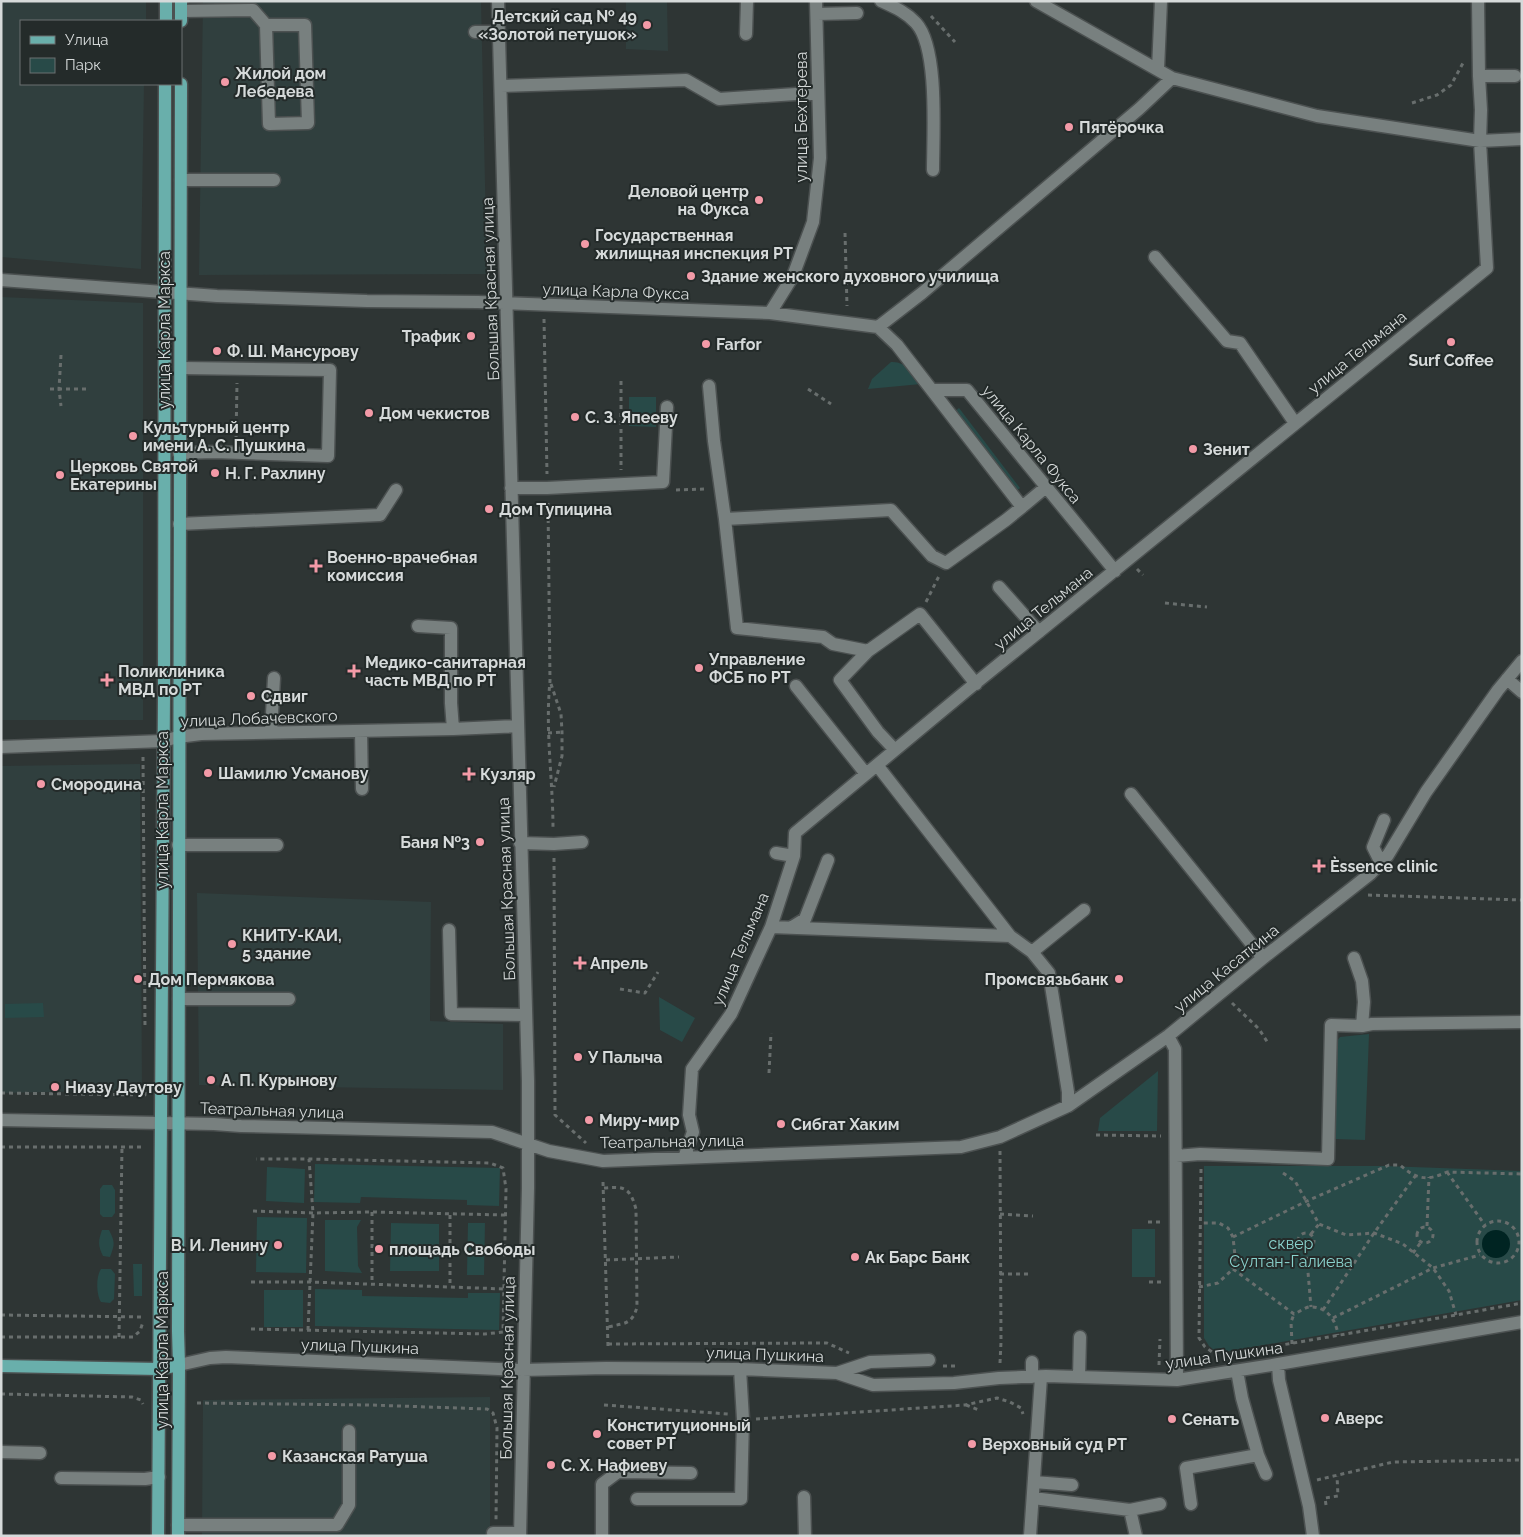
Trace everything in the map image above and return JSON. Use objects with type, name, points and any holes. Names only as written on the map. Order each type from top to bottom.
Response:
[{"type":"main road","points":[[166,1],[166,20]]},
{"type":"main road","name":"улица Карла Маркса","points":[[158,1536],[165,85]]},
{"type":"main road","name":"улица Карла Маркса","points":[[178,1531],[180,1364],[178,1332],[178,737],[181,85]]},
{"type":"main road","name":"улица Пушкина","points":[[1,1366],[159,1369],[180,1364]]},
{"type":"street","name":"Большая Красная улица","points":[[498,1],[528,1143],[520,1534]]},
{"type":"street","points":[[746,1],[746,34]]},
{"type":"street","name":"улица Бехтерева","points":[[770,313],[792,276],[813,222],[820,158],[816,1]]},
{"type":"street","points":[[881,1],[901,10],[917,24],[925,39],[930,63],[932,89],[933,170]]},
{"type":"street","points":[[1036,1],[1172,78],[1317,116],[1480,141],[1522,139]]},
{"type":"street","points":[[1158,70],[1160,1]]},
{"type":"street","points":[[1478,1],[1480,141]]},
{"type":"street","points":[[181,11],[253,10],[266,25],[269,124],[308,123],[305,25],[266,25]]},
{"type":"street","points":[[817,14],[857,13]]},
{"type":"street","points":[[475,32],[499,32]]},
{"type":"street","points":[[1479,76],[1515,76]]},
{"type":"street","points":[[1022,507],[898,345],[878,327],[922,294],[1140,109],[1172,78]]},
{"type":"street","points":[[501,86],[686,80],[720,99],[818,94]]},
{"type":"street","name":"улица Тельмана","points":[[684,1158],[693,1132],[689,1115],[692,1070],[730,1014],[771,927],[794,856],[795,832],[1114,570],[1487,268],[1480,141]]},
{"type":"street","points":[[181,180],[274,180]]},
{"type":"street","points":[[1154,257],[1227,341],[1240,344],[1296,423]]},
{"type":"street","name":"улица Карла Фукса","points":[[1,280],[181,294],[770,313],[878,327]]},
{"type":"street","points":[[179,453],[328,456],[330,379],[330,370],[181,368]]},
{"type":"street","points":[[709,386],[714,441],[738,628],[823,637],[833,644],[868,651]]},
{"type":"street","name":"улица Карла Фукса","points":[[934,390],[968,390],[1114,570]]},
{"type":"street","points":[[511,488],[663,482],[667,407]]},
{"type":"street","points":[[725,519],[891,510],[932,556],[946,563],[1006,520],[1046,487]]},
{"type":"street","points":[[179,524],[380,515],[396,490]]},
{"type":"street","points":[[999,587],[1039,632]]},
{"type":"street","points":[[895,750],[878,732],[840,680],[868,651],[920,614],[976,684]]},
{"type":"street","points":[[418,626],[451,628],[453,729]]},
{"type":"street","name":"улица Касаткина","points":[[1168,1036],[1370,874],[1381,863],[1388,855],[1426,792],[1522,662]]},
{"type":"street","points":[[271,732],[274,678]]},
{"type":"street","points":[[1508,679],[1522,692]]},
{"type":"street","points":[[796,686],[866,774]]},
{"type":"street","name":"улица Лобачевского","points":[[1,747],[163,740],[201,734],[518,726]]},
{"type":"street","points":[[361,731],[362,789]]},
{"type":"street","points":[[877,765],[1010,936],[1032,952],[1049,973],[1068,1092],[1068,1106]]},
{"type":"street","points":[[1131,794],[1263,958]]},
{"type":"street","points":[[1381,863],[1373,847],[1384,820]]},
{"type":"street","points":[[520,843],[554,844],[582,842]]},
{"type":"street","points":[[178,845],[277,845]]},
{"type":"street","points":[[776,853],[794,856]]},
{"type":"street","points":[[792,927],[805,919],[828,860]]},
{"type":"street","points":[[1032,952],[1084,910]]},
{"type":"street","points":[[771,927],[1010,936]]},
{"type":"street","points":[[449,930],[451,1014],[525,1016]]},
{"type":"street","points":[[1354,958],[1362,981],[1364,1002],[1362,1026]]},
{"type":"street","points":[[178,999],[289,999]]},
{"type":"street","points":[[1176,1156],[1200,1154],[1328,1159],[1331,1025],[1522,1022]]},
{"type":"street","points":[[1168,1036],[1175,1049],[1177,1380]]},
{"type":"street","name":"Театральная улица","points":[[1,1120],[492,1132],[549,1151],[603,1161],[962,1147],[1000,1136],[1068,1106],[1168,1036]]},
{"type":"street","name":"улица Пушкина","points":[[180,1364],[226,1357],[522,1370],[606,1368],[740,1369],[837,1373],[873,1385],[954,1383],[999,1378],[1036,1377],[1177,1380],[1522,1322]]},
{"type":"street","points":[[1079,1377],[1080,1337]]},
{"type":"street","points":[[837,1373],[869,1362],[929,1360]]},
{"type":"street","points":[[1030,1536],[1034,1482],[1036,1377],[1032,1362]]},
{"type":"street","points":[[1278,1364],[1279,1380],[1310,1506],[1313,1536]]},
{"type":"street","points":[[637,1499],[741,1499],[743,1420],[740,1369]]},
{"type":"street","points":[[1237,1371],[1242,1398],[1258,1454],[1266,1474]]},
{"type":"street","points":[[178,1531],[337,1525],[349,1504],[348,1431]]},
{"type":"street","points":[[1,1452],[40,1453]]},
{"type":"street","points":[[1191,1504],[1186,1468],[1258,1454]]},
{"type":"street","points":[[602,1536],[602,1484],[618,1472],[691,1473]]},
{"type":"street","points":[[61,1478],[145,1479],[159,1477]]},
{"type":"street","points":[[1034,1482],[1072,1485]]},
{"type":"street","points":[[804,1497],[805,1536]]},
{"type":"street","points":[[1033,1498],[1130,1510],[1160,1504]]},
{"type":"street","points":[[1130,1510],[1136,1536]]},
{"type":"street","points":[[495,1533],[520,1534]]},
{"type":"path","points":[[930,15],[956,42]]},
{"type":"path","points":[[1412,103],[1437,95],[1451,85],[1463,62]]},
{"type":"path","points":[[845,233],[847,306]]},
{"type":"path","points":[[544,319],[550,681],[547,708],[553,791],[554,844],[555,1115],[588,1144]]},
{"type":"path","points":[[61,355],[61,406]]},
{"type":"path","points":[[236,453],[237,369]]},
{"type":"path","points":[[620,381],[621,484]]},
{"type":"path","points":[[50,389],[86,389]]},
{"type":"path","points":[[808,389],[831,404]]},
{"type":"path","points":[[663,482],[675,490],[720,488]]},
{"type":"path","points":[[920,614],[946,563]]},
{"type":"path","points":[[1165,603],[1207,608]]},
{"type":"path","points":[[550,681],[561,714],[562,732],[562,756],[553,791]]},
{"type":"path","points":[[548,733],[562,732]]},
{"type":"path","points":[[143,756],[144,1031]]},
{"type":"path","points":[[1361,897],[1370,895],[1522,900]]},
{"type":"path","points":[[620,989],[645,994],[658,972]]},
{"type":"path","points":[[1231,1003],[1259,1029],[1268,1043]]},
{"type":"path","points":[[769,1073],[771,1033]]},
{"type":"path","points":[[1,1093],[145,1095],[145,1086]]},
{"type":"path","points":[[1096,1136],[1161,1136],[1161,1145]]},
{"type":"path","points":[[119,1337],[122,1146]]},
{"type":"path","points":[[1,1147],[145,1146]]},
{"type":"path","points":[[1000,1157],[1000,1363]]},
{"type":"path","points":[[251,1328],[484,1334],[503,1332],[505,1289],[506,1189],[503,1168],[490,1163],[256,1159]]},
{"type":"path","points":[[308,1330],[313,1213],[309,1159]]},
{"type":"path","points":[[1233,1238],[1307,1201],[1389,1165],[1400,1165],[1411,1174],[1429,1178],[1447,1172],[1522,1174]]},
{"type":"path","points":[[1200,1166],[1199,1338],[1205,1347],[1218,1356],[1522,1303]]},
{"type":"path","points":[[1280,1171],[1295,1182],[1319,1224],[1346,1236],[1374,1233],[1403,1244],[1433,1268],[1449,1291],[1456,1315]]},
{"type":"path","points":[[1447,1172],[1485,1224]]},
{"type":"path","points":[[1323,1310],[1374,1233],[1416,1176]]},
{"type":"path","points":[[1427,1226],[1420,1227],[1416,1233],[1416,1237],[1421,1242],[1429,1242],[1433,1238],[1432,1231],[1427,1226],[1429,1178]]},
{"type":"path","points":[[603,1182],[608,1346],[827,1343],[869,1362]]},
{"type":"path","points":[[604,1188],[620,1187],[632,1196],[636,1209],[637,1307],[634,1317],[626,1324],[608,1326]]},
{"type":"path","points":[[253,1210],[313,1213],[372,1212],[506,1215]]},
{"type":"path","points":[[372,1212],[372,1284]]},
{"type":"path","points":[[1148,1222],[1161,1222],[1161,1213]]},
{"type":"path","points":[[1000,1214],[1033,1216]]},
{"type":"path","points":[[450,1215],[450,1286]]},
{"type":"path","points":[[1491,1221],[1504,1221],[1515,1229],[1520,1242],[1515,1255],[1504,1262],[1491,1262],[1480,1255],[1476,1242],[1480,1229],[1485,1224],[1491,1221]]},
{"type":"path","points":[[1199,1287],[1218,1283],[1233,1269],[1235,1256],[1233,1238],[1228,1228],[1219,1223],[1200,1223]]},
{"type":"path","points":[[1311,1234],[1319,1224]]},
{"type":"path","points":[[1306,1249],[1298,1244],[1298,1238],[1302,1234],[1311,1234]]},
{"type":"path","points":[[1306,1249],[1312,1246],[1313,1243],[1311,1234]]},
{"type":"path","points":[[1413,1253],[1421,1242]]},
{"type":"path","points":[[1306,1249],[1311,1307]]},
{"type":"path","points":[[1333,1318],[1433,1268],[1480,1255]]},
{"type":"path","points":[[606,1260],[679,1258]]},
{"type":"path","points":[[1233,1269],[1294,1314]]},
{"type":"path","points":[[1000,1274],[1032,1274]]},
{"type":"path","points":[[251,1282],[310,1282],[505,1289]]},
{"type":"path","points":[[1149,1282],[1160,1282],[1161,1291]]},
{"type":"path","points":[[1292,1344],[1290,1322],[1294,1314],[1308,1307],[1323,1310],[1333,1318],[1338,1335]]},
{"type":"path","points":[[1,1315],[145,1317],[140,1331],[133,1338],[1,1337]]},
{"type":"path","points":[[1159,1367],[1160,1338]]},
{"type":"path","points":[[942,1366],[961,1366]]},
{"type":"path","points":[[1,1394],[132,1397],[141,1400],[145,1408]]},
{"type":"path","points":[[604,1405],[726,1414],[743,1420],[965,1405],[997,1398],[1021,1408],[1025,1419]]},
{"type":"path","points":[[196,1403],[370,1405],[488,1409],[493,1413],[497,1428],[495,1533]]},
{"type":"path","points":[[965,1405],[979,1410]]},
{"type":"path","points":[[1329,1478],[1393,1462],[1522,1460]]},
{"type":"path","points":[[1326,1507],[1325,1498],[1338,1496],[1337,1476]]},
{"type":"shaded area","points":[[1,1],[146,1],[146,20],[20,20],[20,85],[144,85],[141,269],[1,257]]},
{"type":"shaded area","points":[[203,1],[481,1],[487,274],[199,275]]},
{"type":"shaded area","name":"Детский сад № 49 «Золотой петушок»","points":[[626,1],[667,1],[668,51],[626,49]]},
{"type":"shaded area","points":[[1,297],[143,303],[143,720],[1,720]]},
{"type":"shaded area","points":[[140,764],[142,1090],[1,1093],[1,766]]},
{"type":"shaded area","points":[[197,893],[431,902],[430,1021],[503,1024],[503,1090],[199,1085]]},
{"type":"shaded area","points":[[1496,1230],[1506,1234],[1510,1244],[1506,1254],[1496,1258],[1486,1254],[1482,1244],[1486,1234]]},
{"type":"shaded area","points":[[490,1397],[490,1536],[202,1536],[203,1400]]},
{"type":"green space","points":[[891,362],[901,363],[912,372],[921,384],[868,389],[872,379]]},
{"type":"green space","points":[[629,397],[656,397],[656,427],[629,426]]},
{"type":"green space","points":[[959,408],[1020,488],[1015,492],[954,412]]},
{"type":"green space","points":[[659,997],[695,1018],[682,1042],[660,1030]]},
{"type":"green space","points":[[43,1003],[44,1017],[5,1018],[5,1004]]},
{"type":"green space","points":[[1369,1034],[1365,1140],[1335,1139],[1336,1042],[1340,1037]]},
{"type":"green space","points":[[1158,1071],[1157,1131],[1098,1131],[1100,1118]]},
{"type":"green space","points":[[315,1164],[500,1168],[499,1206],[467,1205],[467,1200],[361,1197],[360,1203],[314,1202]]},
{"type":"green space","name":"сквер Султан-Галиева","points":[[1204,1166],[1385,1166],[1522,1171],[1522,1300],[1218,1353],[1209,1346],[1204,1338]]},
{"type":"green space","points":[[267,1167],[305,1169],[304,1203],[266,1201]]},
{"type":"green space","points":[[103,1185],[112,1185],[115,1190],[115,1213],[112,1217],[103,1217],[100,1214],[100,1189]]},
{"type":"green space","points":[[257,1217],[307,1218],[306,1273],[256,1272]]},
{"type":"green space","points":[[325,1220],[361,1220],[357,1227],[358,1266],[362,1273],[325,1271]]},
{"type":"green space","points":[[391,1223],[439,1224],[439,1271],[390,1271]]},
{"type":"green space","points":[[468,1223],[485,1223],[484,1275],[467,1275]]},
{"type":"green space","points":[[1132,1229],[1155,1229],[1155,1277],[1132,1277]]},
{"type":"green space","points":[[102,1230],[109,1230],[113,1240],[110,1257],[103,1256],[100,1249],[99,1240]]},
{"type":"green space","points":[[133,1264],[142,1264],[142,1296],[134,1296]]},
{"type":"green space","points":[[101,1269],[111,1269],[115,1274],[114,1299],[110,1303],[101,1302],[98,1294],[97,1280]]},
{"type":"green space","points":[[315,1289],[362,1290],[362,1296],[468,1298],[468,1293],[500,1293],[499,1330],[315,1326]]},
{"type":"green space","points":[[264,1290],[303,1290],[303,1327],[264,1327]]},
{"type":"place","name":"Детский сад № 49 «Золотой петушок»","points":[[647,25]]},
{"type":"place","name":"Жилой дом Лебедева","points":[[225,82]]},
{"type":"place","name":"Пятёрочка","points":[[1069,127]]},
{"type":"place","name":"Деловой центр на Фукса","points":[[759,200]]},
{"type":"place","name":"Государственная жилищная инспекция РТ","points":[[585,244]]},
{"type":"place","name":"Здание женского духовного училища","points":[[691,276]]},
{"type":"place","name":"Трафик","points":[[471,336]]},
{"type":"place","name":"Surf Coffee","points":[[1451,342]]},
{"type":"place","name":"Farfor","points":[[706,344]]},
{"type":"place","name":"Ф. Ш. Мансурову","points":[[217,351]]},
{"type":"place","name":"Дом чекистов","points":[[369,413]]},
{"type":"place","name":"С. З. Япееву","points":[[575,417]]},
{"type":"place","name":"Культурный центр имени А. С. Пушкина","points":[[133,436]]},
{"type":"place","name":"Зенит","points":[[1193,449]]},
{"type":"place","name":"Н. Г. Рахлину","points":[[215,473]]},
{"type":"place","name":"Церковь Святой Екатерины","points":[[60,475]]},
{"type":"place","name":"Дом Тупицина","points":[[489,509]]},
{"type":"place","name":"Военно-врачебная комиссия","points":[[316,566]]},
{"type":"place","name":"Управление ФСБ по РТ","points":[[699,668]]},
{"type":"place","name":"Медико-санитарная часть МВД по РТ","points":[[354,671]]},
{"type":"place","name":"Поликлиника МВД по РТ","points":[[107,680]]},
{"type":"place","name":"Сдвиг","points":[[251,696]]},
{"type":"place","name":"Шамилю Усманову","points":[[208,773]]},
{"type":"place","name":"Кузляр","points":[[469,774]]},
{"type":"place","name":"Смородина","points":[[41,784]]},
{"type":"place","name":"Баня №3","points":[[480,842]]},
{"type":"place","name":"Èssence clinic","points":[[1319,866]]},
{"type":"place","name":"КНИТУ-КАИ, 5 здание","points":[[232,944]]},
{"type":"place","name":"Апрель","points":[[580,963]]},
{"type":"place","name":"Дом Пермякова","points":[[138,979]]},
{"type":"place","name":"Промсвязьбанк","points":[[1119,979]]},
{"type":"place","name":"У Палыча","points":[[578,1057]]},
{"type":"place","name":"А. П. Курынову","points":[[211,1080]]},
{"type":"place","name":"Ниазу Даутову","points":[[55,1087]]},
{"type":"place","name":"Миру-мир","points":[[589,1120]]},
{"type":"place","name":"Сибгат Хаким","points":[[781,1124]]},
{"type":"place","name":"В. И. Ленину","points":[[278,1245]]},
{"type":"place","name":"площадь Свободы","points":[[379,1249]]},
{"type":"place","name":"Ак Барс Банк","points":[[855,1257]]},
{"type":"place","name":"Аверс","points":[[1325,1418]]},
{"type":"place","name":"Сенатъ","points":[[1172,1419]]},
{"type":"place","name":"Конституционный совет РТ","points":[[597,1434]]},
{"type":"place","name":"Верховный суд РТ","points":[[972,1444]]},
{"type":"place","name":"Казанская Ратуша","points":[[272,1456]]},
{"type":"place","name":"С. Х. Нафиеву","points":[[551,1465]]}]
